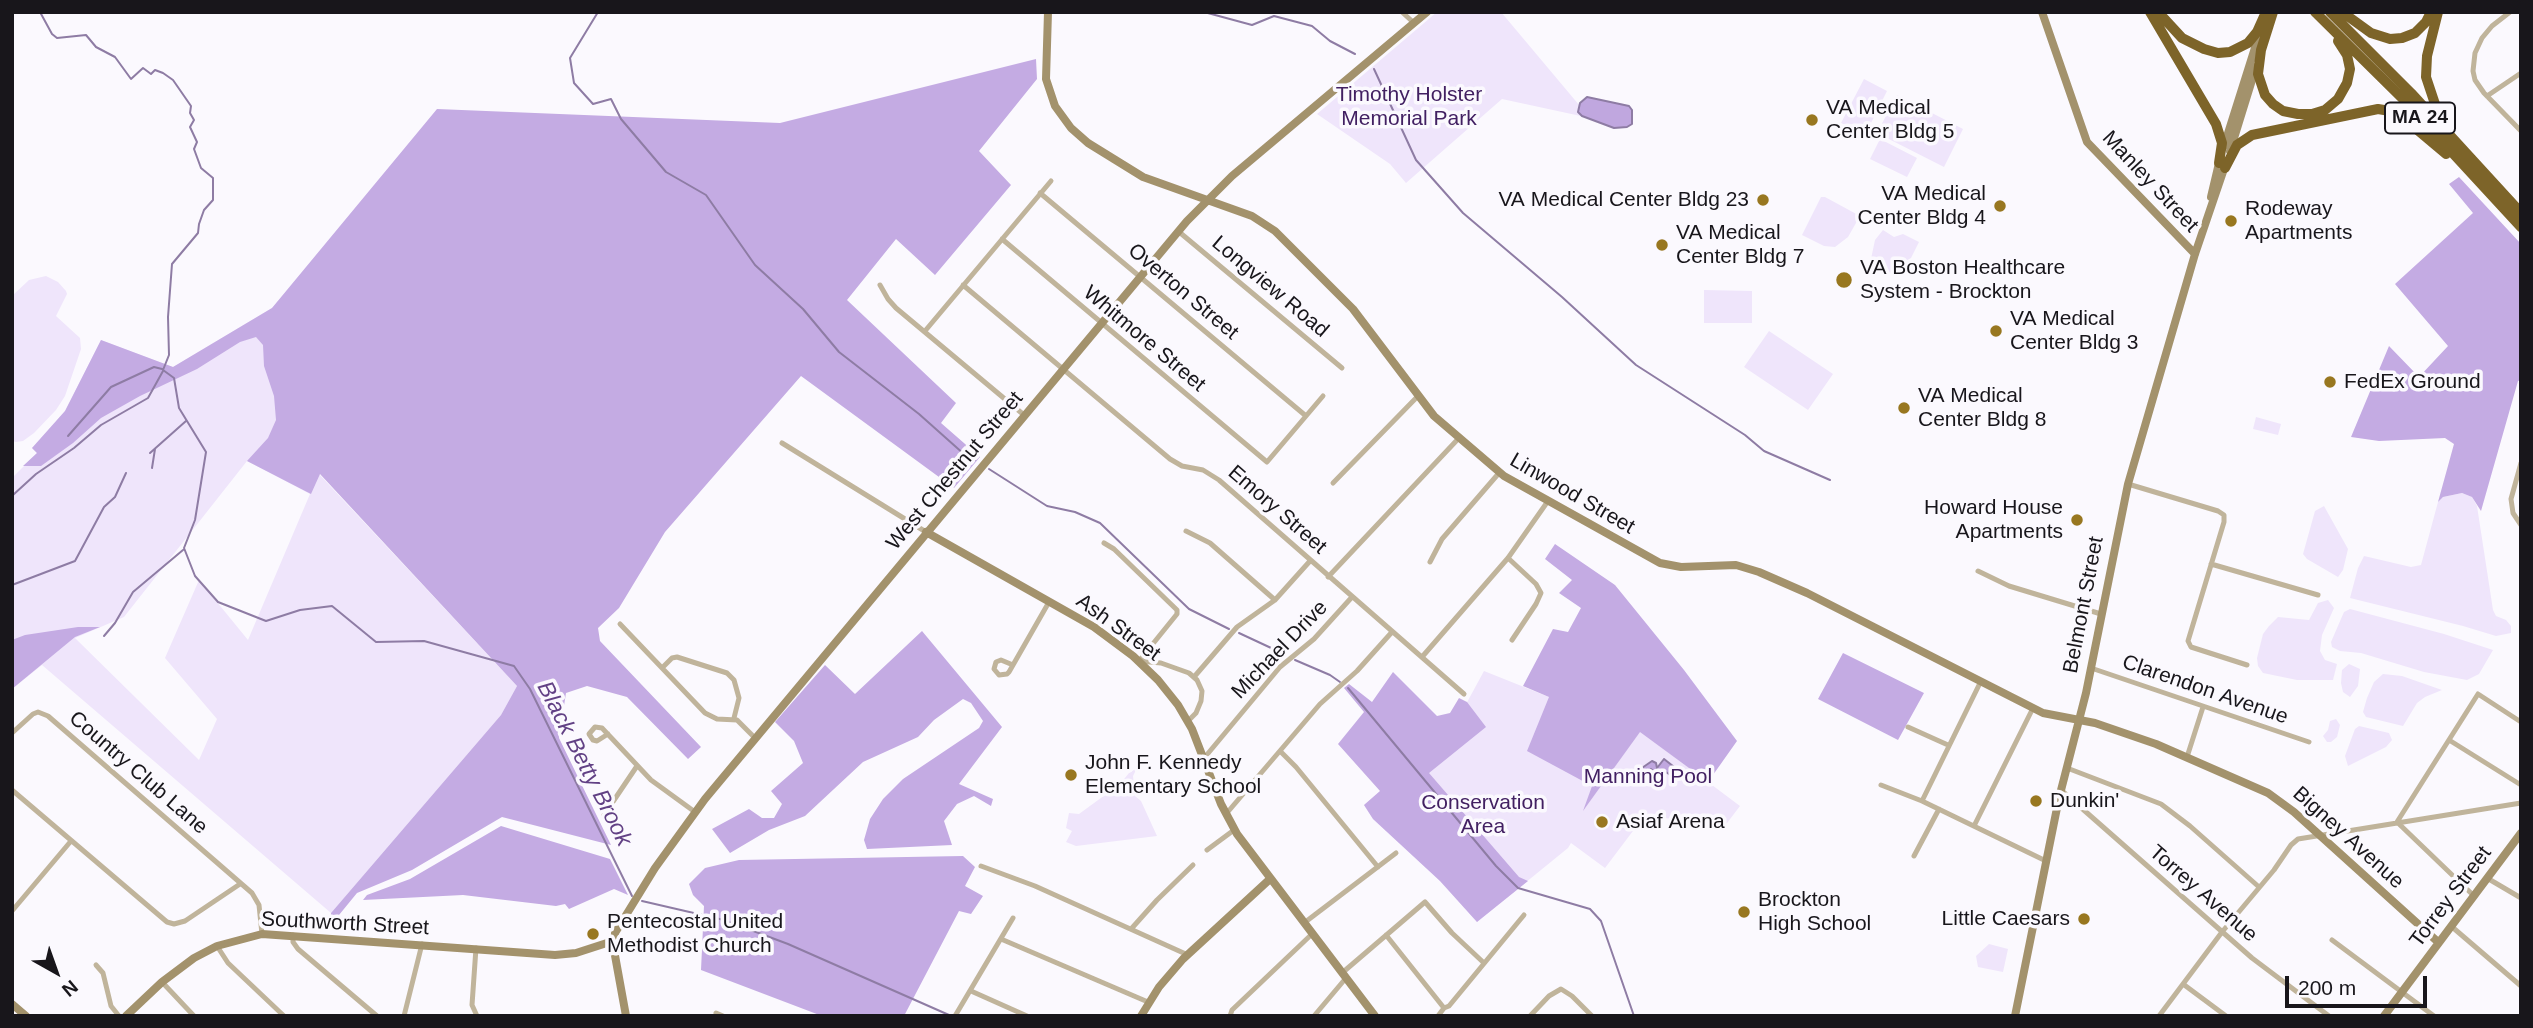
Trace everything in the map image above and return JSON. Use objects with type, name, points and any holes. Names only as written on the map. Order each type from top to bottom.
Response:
[{"type":"highway","points":[[2150,12],[2216,124],[2222,142],[2222,165]]},
{"type":"highway","points":[[2158,12],[2182,38],[2204,49],[2218,52],[2236,50],[2248,43],[2257,32],[2266,12]]},
{"type":"highway","name":"Belmont Street","points":[[2261,50],[2273,12]]},
{"type":"highway","points":[[2261,50],[2258,68],[2260,83],[2273,104],[2290,113],[2305,115],[2330,107],[2345,89],[2350,64],[2342,45],[2314,12]]},
{"type":"highway","name":"MA 24","points":[[2314,12],[2521,213]]},
{"type":"highway","name":"MA 24","points":[[2330,12],[2392,74],[2480,175],[2521,227]]},
{"type":"highway","points":[[2342,12],[2375,35],[2394,39],[2415,33],[2423,26],[2431,12]]},
{"type":"highway","points":[[2438,12],[2426,62],[2429,88],[2442,116],[2480,175]]},
{"type":"highway","points":[[2222,165],[2237,145],[2252,135],[2378,109],[2402,117],[2480,175]]},
{"type":"street","name":"Linwood Street","points":[[1048,12],[1046,79],[1059,112],[1071,128],[1088,143],[1143,177],[1256,218],[1275,231],[1353,309],[1438,421],[1499,473],[1664,564],[1681,567],[1731,564],[1759,572],[1807,593],[2033,708],[2079,721]]},
{"type":"street","points":[[1402,12],[1413,23]]},
{"type":"street","name":"West Chestnut Street","points":[[613,941],[619,924],[695,812],[1178,231],[1241,168],[1427,12]]},
{"type":"street","name":"Manley Street","points":[[2042,12],[2087,142],[2194,254]]},
{"type":"street","name":"Belmont Street","points":[[2015,1016],[2061,790],[2091,668],[2129,484],[2266,12]]},
{"type":"street","points":[[2506,13],[2485,34],[2474,57],[2475,80],[2521,131]]},
{"type":"street","name":"Belmont Street","points":[[2222,165],[2261,50]]},
{"type":"street","points":[[2487,96],[2521,73]]},
{"type":"street","points":[[925,331],[1051,181]]},
{"type":"street","name":"Overton Street","points":[[1040,193],[1306,416]]},
{"type":"street","name":"Longview Road","points":[[1178,231],[1342,368]]},
{"type":"street","name":"Whitmore Street","points":[[1002,239],[1267,462],[1306,416]]},
{"type":"street","points":[[880,285],[892,303],[1024,415]]},
{"type":"street","name":"Emory Street","points":[[963,285],[1174,462],[1214,476],[1464,694]]},
{"type":"street","points":[[1306,416],[1322,396]]},
{"type":"street","points":[[1333,483],[1418,396]]},
{"type":"street","points":[[1328,577],[1458,439]]},
{"type":"street","name":"Ash Street","points":[[782,443],[926,532],[1094,627],[1139,661],[1168,691],[1188,721],[1234,830],[1375,1016]]},
{"type":"street","points":[[2521,463],[2511,499],[2513,513],[2521,525]]},
{"type":"street","points":[[1430,562],[1442,539],[1499,473]]},
{"type":"street","points":[[2129,484],[2218,511],[2224,516],[2189,636],[2189,644],[2248,665]]},
{"type":"street","points":[[1422,657],[1508,558],[1548,501]]},
{"type":"street","points":[[1186,531],[1210,543],[1275,600]]},
{"type":"street","points":[[1104,543],[1114,549],[1177,610],[1177,614],[1139,661]]},
{"type":"street","points":[[1508,558],[1536,584],[1541,593],[1512,640]]},
{"type":"street","points":[[1194,677],[1237,627],[1275,600],[1310,561]]},
{"type":"street","points":[[2211,564],[2318,595]]},
{"type":"street","points":[[1978,571],[2009,586],[2101,614]]},
{"type":"street","name":"Michael Drive","points":[[1205,757],[1280,667],[1314,639],[1352,597]]},
{"type":"street","points":[[1013,665],[1049,602]]},
{"type":"street","points":[[620,624],[705,713],[717,719],[734,718],[756,739]]},
{"type":"street","points":[[1226,814],[1320,704],[1357,671],[1392,632]]},
{"type":"street","points":[[662,668],[677,657],[727,673],[732,677],[739,698],[734,718]]},
{"type":"street","points":[[1139,661],[1161,663],[1194,677],[1201,686],[1202,696],[1198,709],[1188,721]]},
{"type":"street","name":"Clarendon Avenue","points":[[2091,668],[2309,742]]},
{"type":"street","points":[[1922,801],[1981,681]]},
{"type":"street","points":[[2397,822],[2478,694],[2521,722]]},
{"type":"street","points":[[2187,757],[2203,707]]},
{"type":"street","points":[[1974,825],[2033,708]]},
{"type":"street","name":"Country Club Lane","points":[[12,733],[33,713],[48,716],[258,901],[262,934]]},
{"type":"street","name":"Bigney Avenue","points":[[2079,721],[2095,723],[2187,757],[2273,796],[2438,943]]},
{"type":"street","points":[[1908,727],[1948,745]]},
{"type":"street","points":[[608,734],[650,780],[695,812]]},
{"type":"street","points":[[2448,740],[2521,785]]},
{"type":"street","points":[[1280,751],[1378,867]]},
{"type":"street","points":[[604,815],[637,766]]},
{"type":"street","points":[[2067,768],[2161,804],[2259,887]]},
{"type":"street","points":[[1881,785],[1922,801],[2046,860]]},
{"type":"street","points":[[12,790],[172,924],[185,921],[240,884]]},
{"type":"street","name":"Torrey Avenue","points":[[2061,790],[2222,932],[2329,1016]]},
{"type":"street","points":[[2159,1016],[2293,843],[2301,838],[2521,803]]},
{"type":"street","points":[[1914,856],[1939,809]]},
{"type":"street","points":[[2397,822],[2473,895]]},
{"type":"street","points":[[1207,850],[1234,830]]},
{"type":"street","name":"Torrey Street","points":[[2384,1016],[2521,833]]},
{"type":"street","points":[[12,911],[71,841]]},
{"type":"street","points":[[1304,923],[1396,853]]},
{"type":"street","points":[[1132,928],[1194,865]]},
{"type":"street","points":[[981,866],[1035,886],[1188,954]]},
{"type":"street","points":[[2487,878],[2521,898]]},
{"type":"street","points":[[1141,1016],[1148,1002],[1188,954],[1270,879]]},
{"type":"street","points":[[1314,1016],[1344,975],[1425,902],[1452,933],[1485,963]]},
{"type":"street","points":[[1438,1016],[1524,915]]},
{"type":"street","points":[[955,1016],[1013,918]]},
{"type":"street","points":[[2451,926],[2521,986]]},
{"type":"street","name":"Southworth Street","points":[[126,1016],[162,982],[194,958],[217,946],[262,934],[555,955],[613,941]]},
{"type":"street","points":[[1230,1016],[1232,1010],[1312,934]]},
{"type":"street","points":[[293,935],[293,942],[298,949],[377,1016]]},
{"type":"street","points":[[1386,935],[1444,1008]]},
{"type":"street","points":[[1001,939],[1148,1002]]},
{"type":"street","points":[[2332,940],[2434,1016]]},
{"type":"street","points":[[613,941],[626,1016]]},
{"type":"street","points":[[404,1016],[422,944]]},
{"type":"street","points":[[217,946],[228,963],[284,1016]]},
{"type":"street","points":[[476,948],[472,1005],[477,1016]]},
{"type":"street","points":[[96,965],[103,973],[111,1006],[119,1016]]},
{"type":"street","points":[[162,982],[194,1016]]},
{"type":"street","points":[[2183,984],[2226,1016]]},
{"type":"street","points":[[1530,1016],[1549,996],[1561,989],[1592,1016]]},
{"type":"street","points":[[971,991],[1027,1016]]},
{"type":"street","points":[[12,1004],[26,1016]]},
{"type":"green space","name":"Timothy Holster Memorial Park","points":[[1437,12],[1501,12],[1590,118],[1502,99],[1406,183],[1390,164],[1317,114]]},
{"type":"green space","points":[[1864,79],[1887,91],[1865,135],[1841,123]]},
{"type":"green space","points":[[1897,95],[1963,129],[1944,167],[1877,133]]},
{"type":"green space","points":[[1880,139],[1917,158],[1907,177],[1870,159]]},
{"type":"green space","points":[[1821,197],[1860,216],[1848,237],[1835,247],[1824,246],[1802,235]]},
{"type":"green space","points":[[1883,230],[1894,237],[1903,234],[1919,242],[1911,258],[1904,262],[1897,275],[1880,269],[1871,259],[1875,240]]},
{"type":"green space","points":[[46,276],[58,282],[66,291],[56,316],[80,338],[81,349],[65,396],[56,410],[34,433],[23,441],[16,442],[12,441],[12,296],[29,280]]},
{"type":"green space","points":[[296,281],[319,474],[517,686],[501,715],[331,913],[42,665],[12,689],[12,478],[37,453],[32,448],[65,411],[101,340],[173,367],[272,308]],"holes":[[[247,461],[310,494],[248,640],[199,580],[165,658],[217,719],[199,760],[75,638],[124,617]]]},
{"type":"green space","points":[[1704,290],[1752,291],[1752,323],[1704,323]]},
{"type":"green space","points":[[1769,331],[1833,374],[1808,410],[1744,367]]},
{"type":"green space","points":[[2256,417],[2281,424],[2278,435],[2253,429]]},
{"type":"green space","points":[[2462,493],[2472,497],[2477,506],[2493,610],[2496,616],[2506,620],[2511,626],[2511,633],[2496,636],[2350,598],[2364,556],[2411,567],[2421,565],[2438,502],[2443,497]]},
{"type":"green space","points":[[2324,506],[2348,549],[2343,570],[2338,577],[2303,554],[2315,511]]},
{"type":"green space","points":[[2328,600],[2334,608],[2322,635],[2320,651],[2325,660],[2337,664],[2333,680],[2297,680],[2263,673],[2257,658],[2263,634],[2269,626],[2278,617],[2309,620],[2318,603]]},
{"type":"green space","points":[[2350,609],[2493,650],[2479,674],[2467,680],[2424,672],[2361,653],[2340,651],[2332,647],[2331,642],[2344,612]]},
{"type":"green space","points":[[2349,664],[2360,669],[2358,686],[2350,697],[2343,692],[2341,683],[2342,670]]},
{"type":"green space","name":"Conservation Area","points":[[1484,671],[1549,697],[1592,786],[1585,808],[1640,731],[1740,806],[1724,827],[1645,815],[1605,868],[1571,843],[1477,922],[1440,881],[1373,819],[1364,805],[1452,730]]},
{"type":"green space","points":[[2383,674],[2402,676],[2442,690],[2417,703],[2403,726],[2366,717],[2363,712],[2367,698],[2374,682]]},
{"type":"green space","points":[[2336,719],[2340,725],[2337,737],[2327,742],[2323,736],[2330,721]]},
{"type":"green space","points":[[2359,726],[2389,733],[2392,740],[2386,747],[2348,766],[2345,756],[2355,729]]},
{"type":"green space","points":[[1137,768],[1133,776],[1135,796],[1141,801],[1157,836],[1076,846],[1066,842],[1072,831],[1066,828],[1069,813],[1079,814]]},
{"type":"green space","points":[[1989,944],[2008,949],[2003,972],[1978,967],[1976,956]]},
{"type":"shaded area","points":[[1036,59],[1037,79],[979,151],[1011,185],[935,275],[896,239],[847,300],[956,403],[941,423],[980,457],[954,488],[801,376],[665,532],[619,608],[598,628],[600,641],[701,747],[688,759],[627,697],[587,686],[566,693],[559,738],[611,845],[502,817],[412,870],[357,893],[330,926],[331,913],[501,715],[517,686],[320,474],[311,494],[247,461],[268,438],[276,420],[274,396],[264,366],[263,345],[256,337],[240,342],[197,369],[101,418],[41,466],[23,466],[37,453],[32,448],[65,411],[101,340],[173,367],[272,308],[437,109],[780,123]]},
{"type":"shaded area","points":[[1587,97],[1629,106],[1632,110],[1632,124],[1614,128],[1582,116],[1578,112],[1580,103]]},
{"type":"shaded area","points":[[2459,177],[2521,244],[2521,380],[2518,381],[2481,511],[2472,497],[2462,493],[2443,497],[2438,502],[2454,444],[2445,438],[2379,441],[2351,437],[2389,346],[2419,377],[2448,346],[2395,284],[2473,213],[2449,184]]},
{"type":"shaded area","points":[[1555,544],[1615,585],[1737,741],[1708,782],[1640,732],[1583,811],[1592,786],[1527,751],[1549,697],[1523,686],[1553,629],[1568,632],[1581,608],[1559,593],[1572,580],[1545,559]]},
{"type":"shaded area","points":[[78,627],[100,627],[75,637],[12,689],[12,640],[25,635]]},
{"type":"shaded area","points":[[922,631],[1002,727],[959,784],[993,799],[991,806],[974,796],[957,804],[944,821],[952,845],[867,849],[864,840],[870,819],[883,799],[903,779],[979,728],[983,721],[971,703],[963,699],[934,720],[918,737],[863,762],[805,816],[769,830],[730,853],[712,829],[749,809],[762,818],[774,818],[782,804],[771,791],[803,763],[794,741],[775,722],[825,665],[855,694]]},
{"type":"shaded area","points":[[1843,653],[1924,693],[1898,740],[1818,699]]},
{"type":"shaded area","points":[[1393,672],[1437,716],[1450,713],[1459,698],[1467,702],[1486,727],[1429,773],[1519,877],[1528,881],[1477,922],[1440,881],[1373,819],[1364,805],[1380,791],[1338,744],[1364,712],[1344,688],[1349,684],[1372,702]]},
{"type":"shaded area","points":[[1664,759],[1678,770],[1673,777],[1666,772],[1662,778],[1651,769],[1653,772],[1648,781],[1642,784],[1637,782],[1639,770],[1652,761],[1657,768]]},
{"type":"shaded area","points":[[501,826],[610,859],[628,895],[614,889],[569,909],[565,904],[556,906],[463,895],[363,900],[367,895],[410,879]]},
{"type":"shaded area","points":[[963,856],[975,867],[965,886],[983,896],[971,914],[959,911],[904,1016],[822,1016],[701,970],[704,906],[693,895],[689,884],[705,868],[739,860]]},
{"type":"waterway","name":"Black Betty Brook","points":[[40,12],[57,38],[86,35],[96,47],[115,57],[131,79],[143,68],[151,74],[155,70],[163,73],[173,80],[191,106],[190,113],[194,120],[190,127],[197,142],[194,149],[201,168],[213,178],[213,200],[204,210],[198,233],[172,264],[168,317],[169,355],[163,370],[174,378],[179,408],[206,452],[195,520],[184,548],[195,576],[218,602],[266,621],[300,610],[332,606],[376,642],[424,641],[514,666],[530,689],[632,896]]},
{"type":"waterway","points":[[598,12],[570,58],[574,83],[593,104],[611,99],[621,119],[666,172],[706,195],[755,265],[803,309],[839,352],[919,414],[965,455],[975,460]]},
{"type":"waterway","points":[[1204,12],[1252,25],[1274,16],[1312,26],[1330,41],[1355,54]]},
{"type":"waterway","points":[[1374,69],[1416,160],[1463,213],[1562,297],[1636,365],[1745,435],[1764,451],[1830,480]]},
{"type":"waterway","points":[[68,436],[111,387],[154,367],[162,369]]},
{"type":"waterway","points":[[13,495],[36,474],[74,448],[101,425],[148,398],[163,371]]},
{"type":"waterway","points":[[150,453],[186,421]]},
{"type":"waterway","points":[[152,468],[155,449]]},
{"type":"waterway","points":[[989,469],[1047,506],[1075,512],[1100,523],[1189,609],[1229,629]]},
{"type":"waterway","points":[[12,585],[75,561],[104,507],[115,497],[126,473]]},
{"type":"waterway","points":[[104,636],[133,592],[183,550]]},
{"type":"waterway","points":[[1239,633],[1284,654]]},
{"type":"waterway","points":[[1295,660],[1340,682]]},
{"type":"waterway","points":[[1348,688],[1496,866],[1518,888],[1590,909],[1601,921],[1634,1016]]},
{"type":"waterway","name":"Black Betty Brook","points":[[642,901],[724,920],[788,944],[949,1015]]},
{"type":"place","name":"VA Medical Center Bldg 5","points":[[1812,120]]},
{"type":"place","name":"VA Medical Center Bldg 23","points":[[1763,200]]},
{"type":"place","name":"VA Medical Center Bldg 4","points":[[2000,206]]},
{"type":"place","name":"Rodeway Apartments","points":[[2231,221]]},
{"type":"place","name":"VA Medical Center Bldg 7","points":[[1662,245]]},
{"type":"place","name":"VA Boston Healthcare System - Brockton","points":[[1844,280]]},
{"type":"place","name":"VA Medical Center Bldg 3","points":[[1996,331]]},
{"type":"place","name":"FedEx Ground","points":[[2330,382]]},
{"type":"place","name":"VA Medical Center Bldg 8","points":[[1904,408]]},
{"type":"place","name":"Howard House Apartments","points":[[2077,520]]},
{"type":"place","name":"John F. Kennedy Elementary School","points":[[1071,775]]},
{"type":"place","name":"Dunkin'","points":[[2036,801]]},
{"type":"place","name":"Asiaf Arena","points":[[1602,822]]},
{"type":"place","name":"Brockton High School","points":[[1744,912]]},
{"type":"place","name":"Little Caesars","points":[[2084,919]]},
{"type":"place","name":"Pentecostal United Methodist Church","points":[[593,934]]},
{"type":"park label","name":"Manning Pool","points":[[1648,777]]}]
